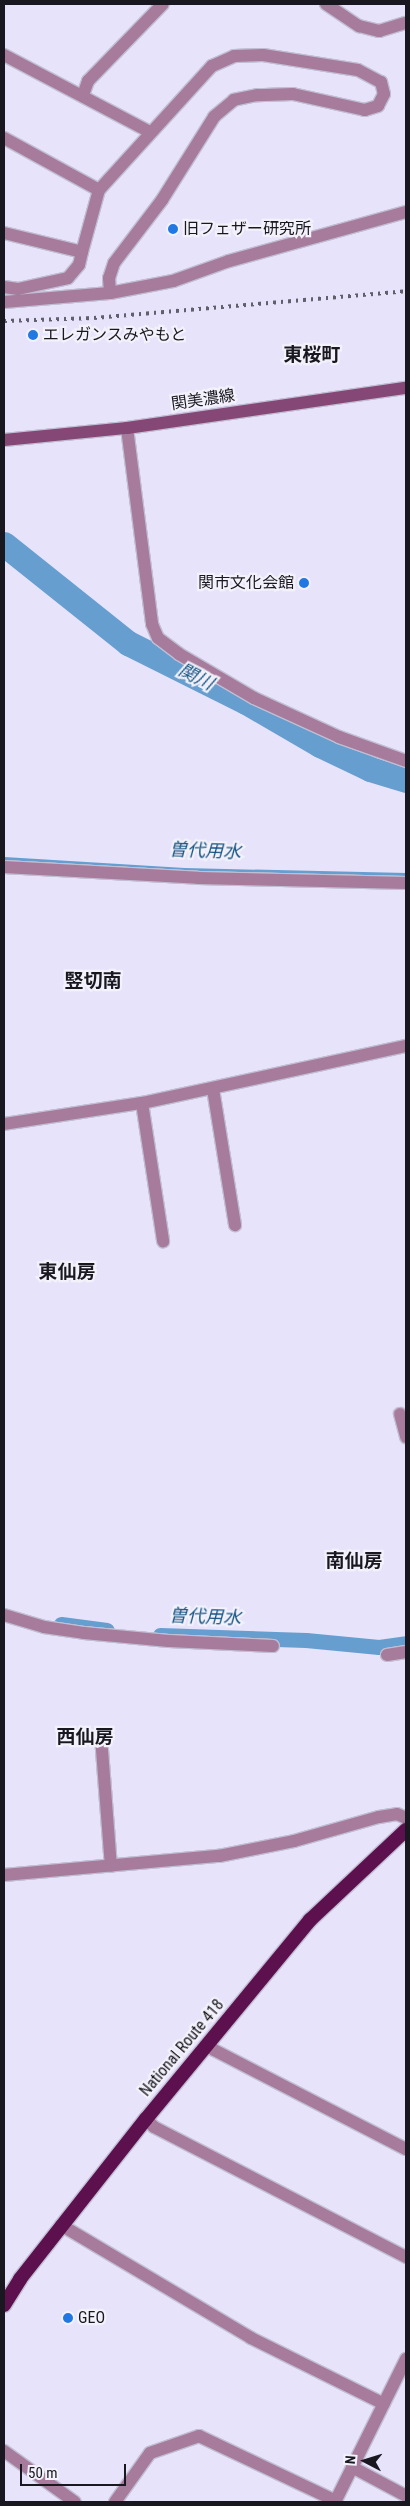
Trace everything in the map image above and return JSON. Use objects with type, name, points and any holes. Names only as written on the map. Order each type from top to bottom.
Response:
[{"type":"highway","name":"National Route 418","points":[[4,2305],[20,2278],[61,2225],[310,1920],[406,1830]]},
{"type":"main road","name":"関美濃線","points":[[4,440],[127,428],[406,388]]},
{"type":"street","points":[[83,95],[88,81],[163,4]]},
{"type":"street","points":[[326,4],[358,26],[379,31],[406,24]]},
{"type":"street","points":[[4,55],[150,132]]},
{"type":"street","points":[[4,288],[18,289],[68,278],[79,265],[99,190],[212,66],[234,56],[263,55],[358,70],[381,82],[384,94],[378,106],[365,110],[293,94],[257,95],[234,100],[214,117],[162,200],[114,263],[109,278],[110,293]]},
{"type":"street","points":[[4,138],[99,190]]},
{"type":"street","points":[[4,302],[110,293],[173,281],[229,261],[406,212]]},
{"type":"street","points":[[4,233],[82,252]]},
{"type":"street","points":[[127,428],[152,624],[158,638],[178,654],[254,698],[339,737],[406,762]]},
{"type":"street","points":[[4,867],[198,878],[406,882]]},
{"type":"street","points":[[4,1124],[142,1103],[406,1046]]},
{"type":"street","points":[[213,1089],[235,1224]]},
{"type":"street","points":[[142,1103],[163,1241]]},
{"type":"street","points":[[400,1414],[406,1437]]},
{"type":"street","points":[[4,1615],[44,1627],[84,1633],[169,1641],[273,1646]]},
{"type":"street","points":[[387,1655],[406,1652]]},
{"type":"street","points":[[101,1737],[111,1866]]},
{"type":"street","points":[[4,1875],[219,1856],[294,1840],[379,1817],[397,1814],[406,1818]]},
{"type":"street","points":[[208,2044],[214,2050],[406,2149]]},
{"type":"street","points":[[146,2119],[154,2127],[406,2257]]},
{"type":"street","points":[[61,2225],[251,2338],[384,2404]]},
{"type":"street","points":[[115,2502],[150,2453],[199,2436],[336,2502],[406,2361]]},
{"type":"street","points":[[4,2450],[75,2502]]},
{"type":"street","points":[[352,2467],[406,2496]]},
{"type":"waterway","name":"関川","points":[[4,544],[128,643],[246,702],[320,745],[370,769],[406,780]]},
{"type":"waterway","name":"曽代用水","points":[[4,859],[184,870],[406,875]]},
{"type":"waterway","name":"曽代用水","points":[[61,1624],[107,1630]]},
{"type":"waterway","name":"曽代用水","points":[[160,1635],[306,1640],[379,1647],[406,1643]]},
{"type":"railway","points":[[4,321],[94,318],[406,291]]},
{"type":"place","name":"旧フェザー研究所","points":[[173,229]]},
{"type":"place","name":"エレガンスみやもと","points":[[33,335]]},
{"type":"place","name":"関市文化会館","points":[[304,583]]},
{"type":"place","name":"GEO","points":[[68,2318]]},
{"type":"district","name":"東桜町","points":[[312,355]]},
{"type":"district","name":"竪切南","points":[[93,981]]},
{"type":"district","name":"東仙房","points":[[67,1272]]},
{"type":"district","name":"南仙房","points":[[354,1561]]},
{"type":"district","name":"西仙房","points":[[85,1737]]}]
